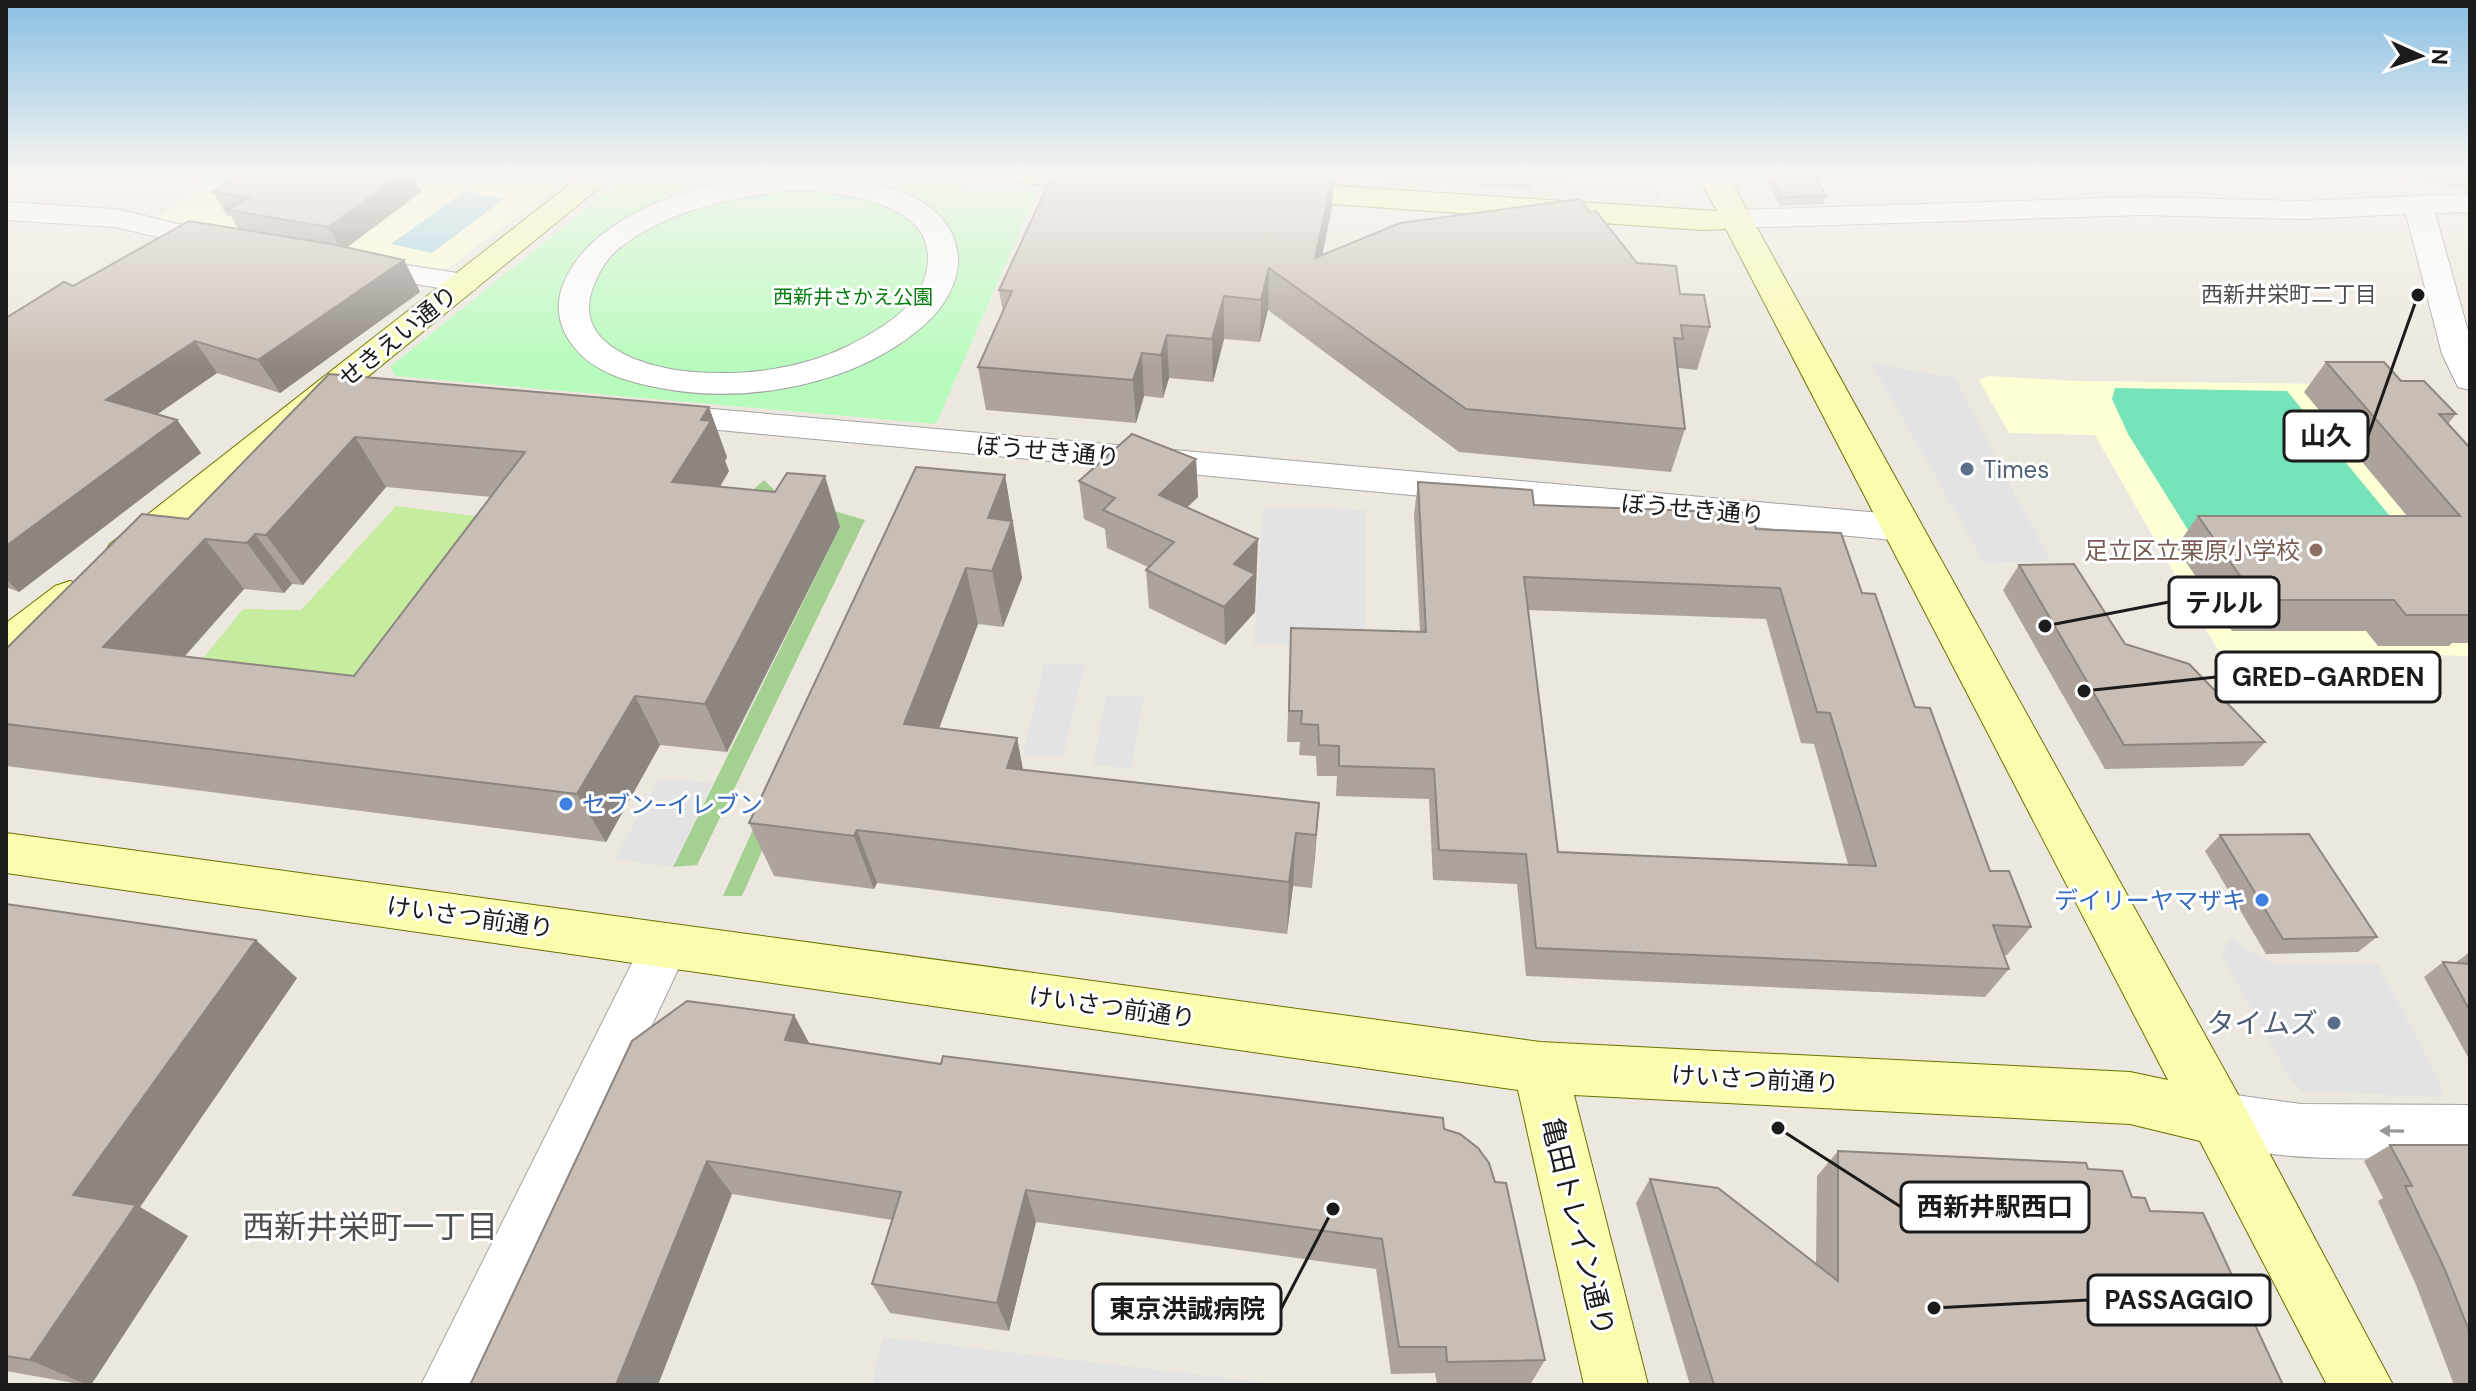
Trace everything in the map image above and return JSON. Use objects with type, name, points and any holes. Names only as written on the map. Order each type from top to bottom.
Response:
[{"type":"street","points":[[211,239],[252,248]]},
{"type":"street","name":"せきえい通り","points":[[6,645],[519,239]]},
{"type":"street","points":[[617,239],[592,260],[577,283],[573,303],[575,323],[586,341],[605,357],[630,370],[662,379],[738,383],[818,368],[854,355],[911,321],[941,281],[945,258],[940,239]]},
{"type":"street","points":[[1747,239],[2361,1385]]},
{"type":"street","points":[[2432,239],[2456,294],[2458,354],[2470,380]]},
{"type":"street","points":[[324,261],[464,283]]},
{"type":"street","points":[[336,386],[379,390]]},
{"type":"street","name":"ぼうせき通り","points":[[617,412],[1903,528]]},
{"type":"street","name":"けいさつ前通り","points":[[6,853],[1540,1068],[2130,1098],[2221,1119]]},
{"type":"street","points":[[451,1385],[666,944]]},
{"type":"street","name":"亀田トレイン通り","points":[[1540,1068],[1616,1385]]},
{"type":"street","points":[[2221,1119],[2301,1130],[2470,1131]]},
{"type":"shaded area","points":[[274,239],[487,239],[448,268]]},
{"type":"shaded area","name":"Times","points":[[1871,363],[1955,378],[2050,561],[1985,563]]},
{"type":"shaded area","name":"足立区立栗原小学校","points":[[1988,376],[2075,381],[2406,385],[2470,451],[2470,656],[2218,650],[2095,435],[2009,433],[1979,380]]},
{"type":"shaded area","points":[[1263,507],[1365,510],[1365,648],[1254,644]]},
{"type":"shaded area","points":[[1044,663],[1085,665],[1063,756],[1023,755]]},
{"type":"shaded area","points":[[1106,696],[1144,697],[1131,768],[1093,765]]},
{"type":"shaded area","points":[[659,779],[714,783],[673,867],[614,859]]},
{"type":"shaded area","name":"タイムズ","points":[[2231,938],[2274,965],[2378,964],[2441,1085],[2443,1097],[2301,1091],[2291,1080],[2221,954]]},
{"type":"shaded area","points":[[883,1337],[1284,1385],[872,1385]]},
{"type":"green space","name":"西新井さかえ公園","points":[[549,239],[1017,239],[936,424],[396,376],[390,367]]},
{"type":"green space","points":[[2115,388],[2287,391],[2431,566],[2193,538],[2128,434],[2112,399]]},
{"type":"green space","points":[[764,480],[799,514],[817,506],[865,520],[697,865],[673,867],[840,527],[727,513]]},
{"type":"green space","points":[[396,506],[513,521],[369,722],[183,683],[243,609],[301,610]]},
{"type":"green space","points":[[895,514],[911,516],[742,896],[723,896]]},
{"type":"water","points":[[398,239],[451,239],[432,253],[391,244]]},
{"type":"building","points":[[157,239],[300,239],[404,260],[258,360],[195,341],[106,400],[177,420],[6,546],[6,318],[64,282],[73,286]]},
{"type":"building","points":[[1023,239],[1319,239],[1315,258],[1361,239],[1618,239],[1637,263],[1676,266],[1680,294],[1704,295],[1710,327],[1681,325],[1683,339],[1674,338],[1685,429],[1466,409],[1269,268],[1261,300],[1224,296],[1212,339],[1167,335],[1161,355],[1142,353],[1133,380],[978,367],[1012,291],[999,290]]},
{"type":"building","points":[[2326,362],[2384,362],[2401,381],[2424,381],[2456,414],[2439,414],[2470,448],[2470,615],[2406,615],[2394,600],[2257,600],[2198,516],[2460,516]]},
{"type":"building","points":[[329,374],[709,407],[701,420],[711,421],[672,482],[775,492],[787,473],[825,476],[705,704],[635,696],[577,794],[6,724],[6,649],[142,514],[188,519]],"holes":[[[355,437],[525,452],[354,676],[103,647],[205,539],[247,543],[255,534],[266,535]]]},
{"type":"building","points":[[1132,434],[1196,459],[1159,495],[1258,539],[1234,564],[1255,574],[1224,607],[1146,570],[1174,542],[1103,510],[1115,498],[1079,481]]},
{"type":"building","points":[[916,467],[1005,475],[988,518],[1012,521],[992,571],[966,568],[904,724],[1017,738],[1007,768],[1319,803],[1316,835],[1296,833],[1289,882],[857,830],[854,836],[749,823]]},
{"type":"building","points":[[1418,482],[1532,490],[1534,505],[1752,513],[1756,529],[1841,533],[1862,593],[1875,594],[1915,707],[1930,708],[1990,871],[2009,871],[2031,927],[1993,925],[2009,969],[1536,948],[1526,854],[1439,850],[1434,769],[1339,766],[1339,746],[1319,745],[1318,725],[1301,724],[1302,711],[1289,711],[1291,628],[1426,632]],"holes":[[[1524,577],[1780,588],[1817,712],[1830,713],[1876,866],[1558,852]]]},
{"type":"building","points":[[2074,564],[2125,644],[2189,664],[2265,742],[2124,745],[2019,565]]},
{"type":"building","points":[[2309,834],[2377,937],[2283,939],[2220,835]]},
{"type":"building","points":[[6,904],[256,940],[73,1195],[136,1205],[30,1360],[6,1356]]},
{"type":"building","points":[[2443,962],[2470,964],[2470,1011]]},
{"type":"building","points":[[687,1001],[794,1015],[785,1040],[941,1064],[943,1056],[1443,1118],[1444,1129],[1460,1134],[1478,1148],[1489,1163],[1495,1182],[1506,1183],[1545,1360],[1447,1362],[1446,1347],[1399,1347],[1382,1239],[1026,1190],[997,1303],[872,1284],[901,1192],[707,1161],[616,1385],[470,1385],[632,1041]]},
{"type":"building","points":[[2390,1145],[2470,1145],[2470,1333],[2445,1270],[2405,1186],[2412,1186]]},
{"type":"building","points":[[1838,1151],[2086,1163],[2088,1169],[2122,1171],[2132,1197],[2145,1198],[2150,1211],[2203,1213],[2283,1385],[1714,1385],[1650,1179],[1718,1188],[1838,1281]]},
{"type":"place","name":"山久","points":[[2418,295]]},
{"type":"place","name":"Times","points":[[1967,469]]},
{"type":"place","name":"足立区立栗原小学校","points":[[2316,550]]},
{"type":"place","name":"テルル","points":[[2045,626]]},
{"type":"place","name":"GRED-GARDEN","points":[[2084,691]]},
{"type":"place","name":"セブン-イレブン","points":[[566,804]]},
{"type":"place","name":"デイリーヤマザキ","points":[[2262,900]]},
{"type":"place","name":"タイムズ","points":[[2334,1023]]},
{"type":"place","name":"西新井駅西口","points":[[1778,1128]]},
{"type":"place","name":"東京洪誠病院","points":[[1333,1209]]},
{"type":"place","name":"PASSAGGIO","points":[[1934,1308]]},
{"type":"district","name":"西新井栄町二丁目","points":[[2289,294]]},
{"type":"district","name":"西新井栄町一丁目","points":[[370,1227]]}]
